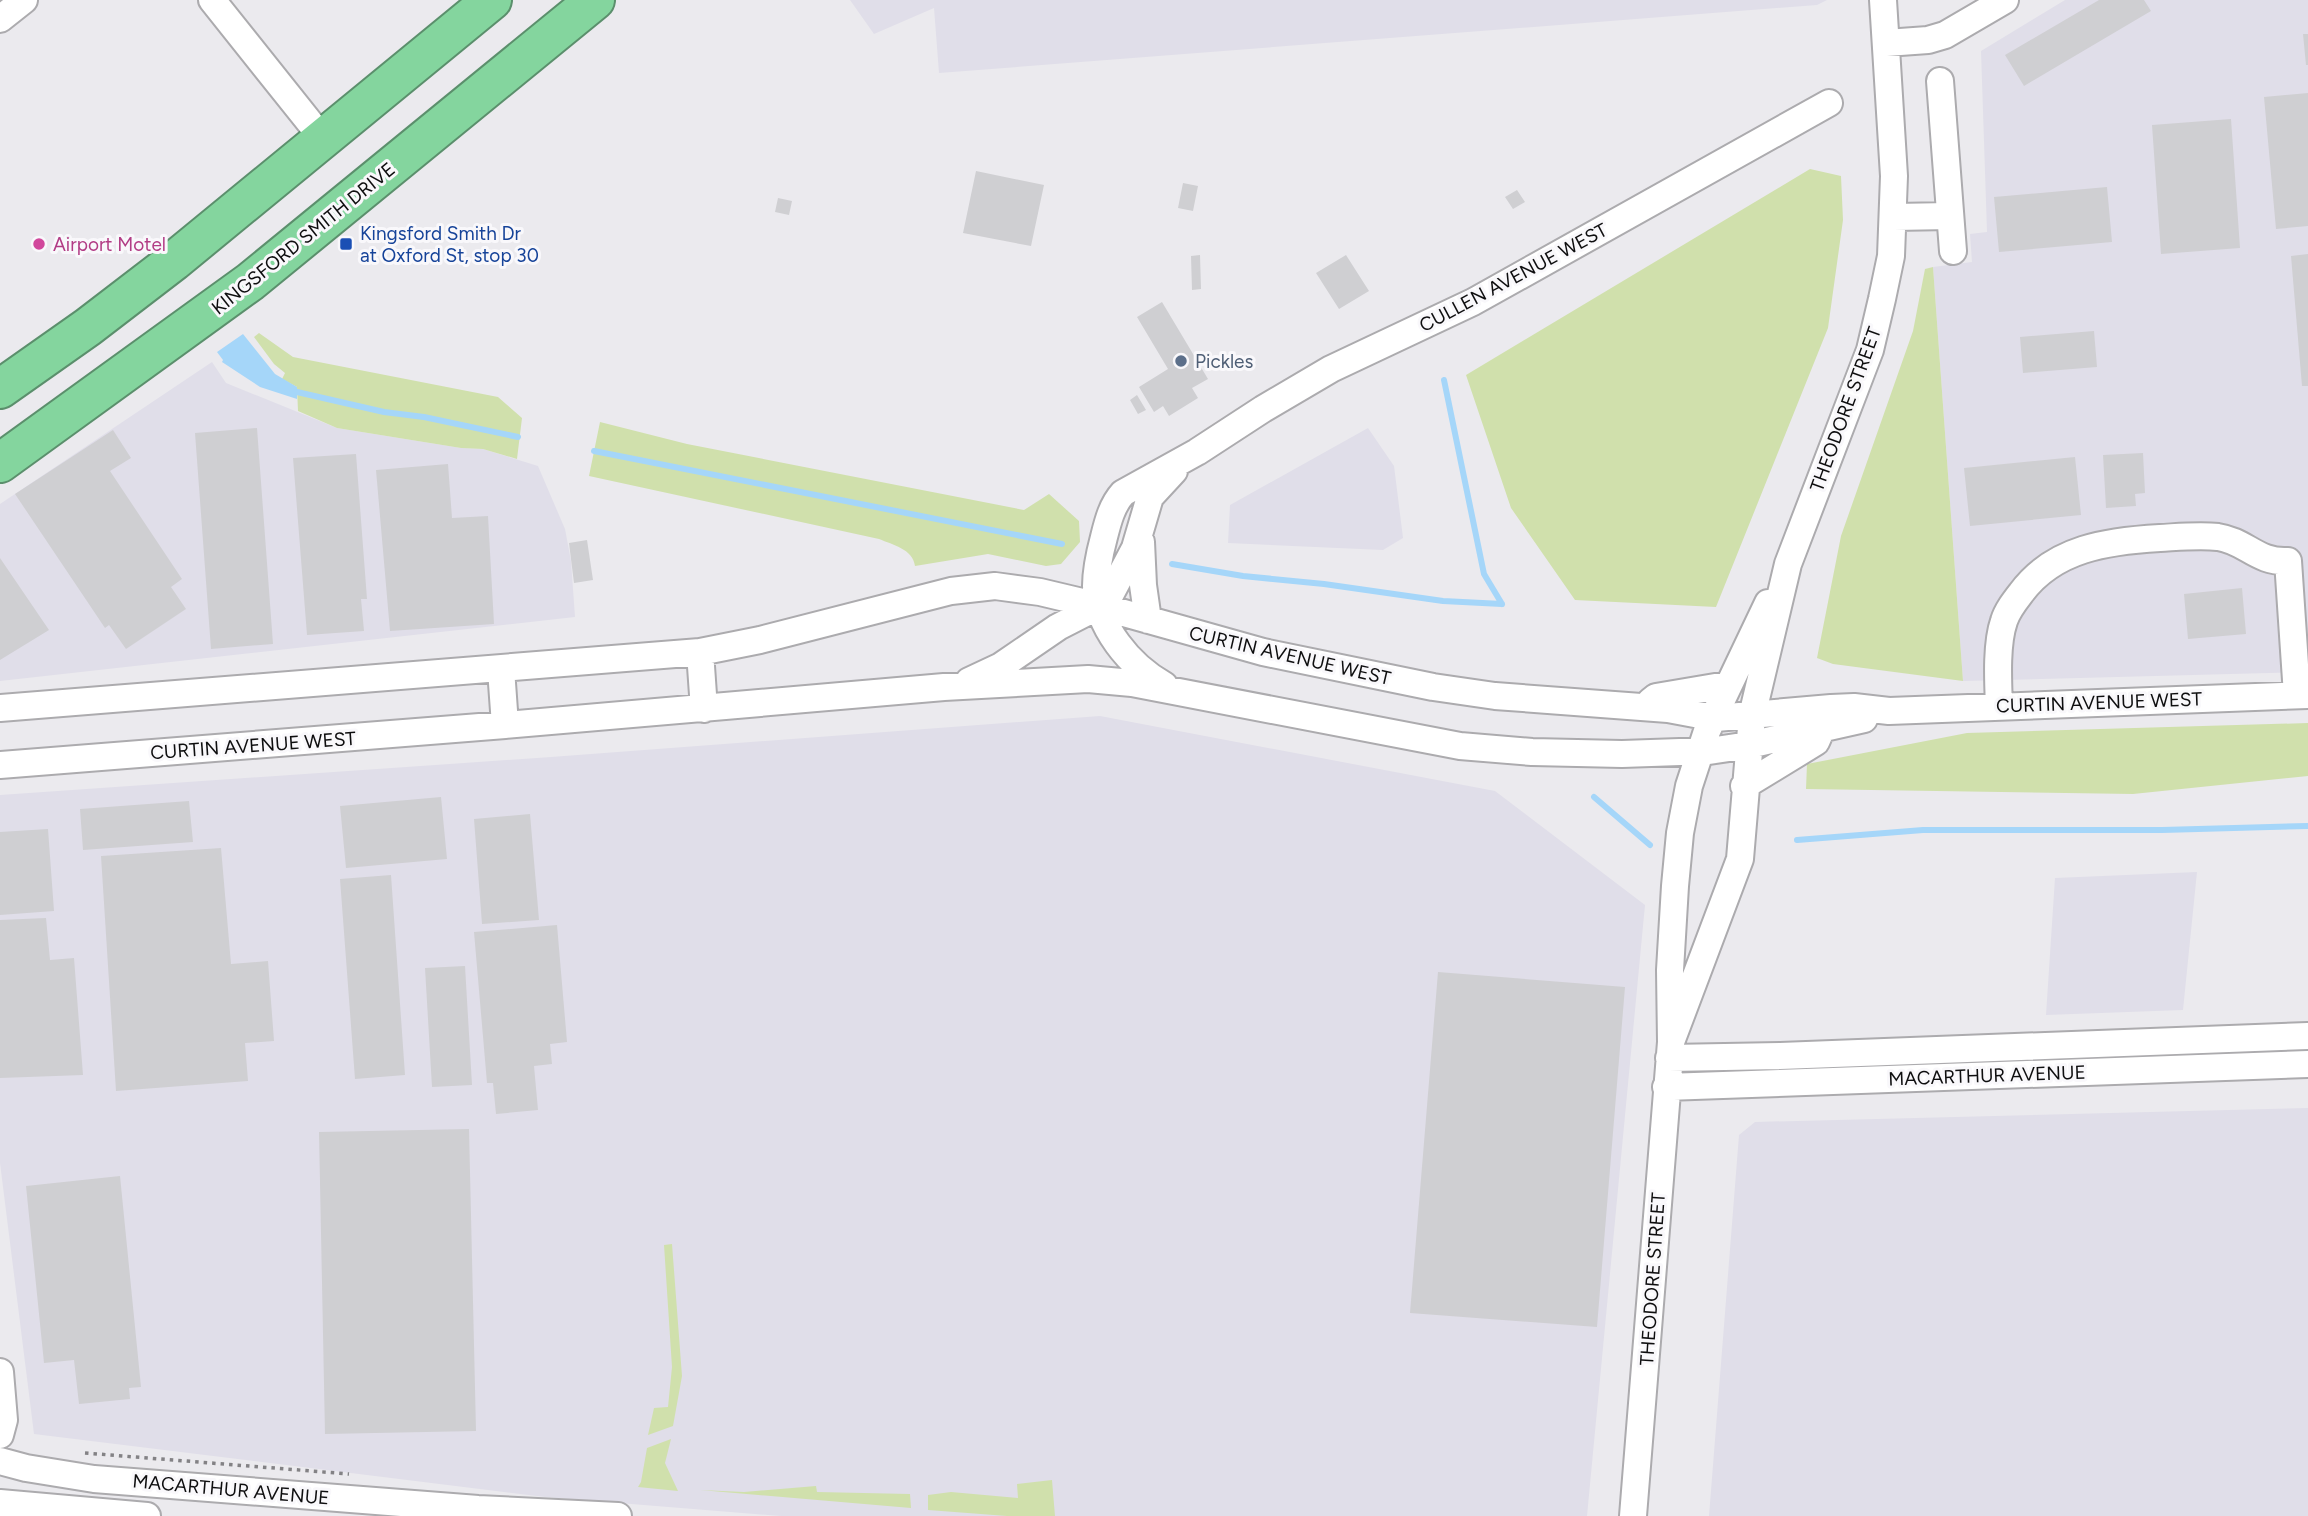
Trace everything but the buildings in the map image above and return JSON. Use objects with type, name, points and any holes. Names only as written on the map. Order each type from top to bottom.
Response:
[{"type":"highway","points":[[0,389],[88,327],[174,261],[492,0]]},
{"type":"highway","name":"KINGSFORD SMITH DRIVE","points":[[0,463],[250,282],[595,0]]},
{"type":"street","points":[[0,19],[24,0]]},
{"type":"street","points":[[212,0],[323,139]]},
{"type":"street","name":"THEODORE STREET","points":[[1633,1516],[1670,1050],[1670,970],[1680,833],[1689,786],[1712,718],[1788,564],[1870,350],[1891,256],[1894,217],[1883,0]]},
{"type":"street","points":[[1886,43],[1928,40],[1945,35],[2005,0]]},
{"type":"street","points":[[1940,80],[1953,251]]},
{"type":"street","name":"CULLEN AVENUE WEST","points":[[1180,692],[1154,680],[1127,656],[1099,606],[1096,583],[1101,547],[1108,520],[1119,498],[1138,483],[1197,453],[1303,384],[1473,302],[1829,103]]},
{"type":"street","points":[[1894,217],[1950,216]]},
{"type":"street","name":"CULLEN AVENUE WEST","points":[[944,687],[990,672],[1058,627],[1099,606],[1120,580],[1150,497],[1197,453]]},
{"type":"street","points":[[1144,519],[1140,554],[1144,606],[1148,620]]},
{"type":"street","points":[[1999,706],[1998,675],[2003,621],[2025,588],[2040,572],[2061,558],[2088,547],[2128,540],[2202,536],[2223,538],[2268,561],[2288,561],[2302,695]]},
{"type":"street","name":"THEODORE STREET","points":[[1670,1050],[1740,859],[1744,786],[1752,716],[1788,564]]},
{"type":"street","name":"CURTIN AVENUE WEST","points":[[0,708],[701,652],[760,640],[944,592],[984,586],[1024,589],[1099,606],[1263,652],[1433,687],[1495,696],[1680,711],[1712,718],[1854,707],[1889,711],[2302,695]]},
{"type":"street","points":[[701,652],[704,709]]},
{"type":"street","points":[[501,669],[505,725]]},
{"type":"street","name":"CURTIN AVENUE WEST","points":[[0,765],[704,709],[944,687],[1088,679],[1119,681],[1485,749],[1586,753],[1699,752],[1749,745],[1858,722],[1889,711]]},
{"type":"street","points":[[1641,708],[1656,697],[1727,685]]},
{"type":"street","points":[[1744,786],[1816,741],[1822,728]]},
{"type":"street","name":"MACARTHUR AVENUE","points":[[1670,1050],[1780,1056],[2308,1037]]},
{"type":"street","name":"MACARTHUR AVENUE","points":[[1666,1087],[2308,1064]]},
{"type":"street","points":[[0,1372],[4,1420],[0,1436]]},
{"type":"street","name":"MACARTHUR AVENUE","points":[[0,1461],[94,1479],[478,1510],[618,1516]]},
{"type":"street","points":[[45,1512],[48,1472]]},
{"type":"street","name":"MACARTHUR AVENUE","points":[[0,1503],[45,1512],[147,1516]]},
{"type":"shaded area","points":[[850,0],[1827,0],[1817,5],[939,73],[934,8],[874,34]]},
{"type":"shaded area","points":[[2065,0],[2308,0],[2308,672],[1963,681],[1933,267],[1972,262],[1970,234],[1987,232],[1981,51]]},
{"type":"shaded area","points":[[212,362],[226,383],[337,428],[461,448],[483,449],[538,466],[565,529],[571,561],[575,617],[0,681],[0,504]]},
{"type":"shaded area","points":[[1368,428],[1394,466],[1403,538],[1383,550],[1228,543],[1230,505]]},
{"type":"shaded area","points":[[1100,716],[1495,791],[1645,905],[1587,1516],[781,1516],[545,1497],[34,1434],[0,1163],[0,795]]},
{"type":"shaded area","points":[[2197,872],[2183,1010],[2046,1015],[2055,878]]},
{"type":"shaded area","points":[[2308,1108],[2308,1516],[1709,1516],[1739,1135],[1755,1122]]},
{"type":"green space","points":[[1810,169],[1841,176],[1843,220],[1828,328],[1716,607],[1575,600],[1511,508],[1466,375]]},
{"type":"green space","points":[[1933,267],[1963,681],[1833,664],[1817,658],[1841,536],[1913,331],[1925,269]]},
{"type":"green space","points":[[259,333],[293,357],[498,397],[522,418],[517,459],[483,449],[461,448],[337,428],[298,411],[297,387],[282,379],[285,373],[274,364],[254,337]]},
{"type":"green space","points":[[600,422],[687,444],[1024,510],[1049,494],[1079,521],[1080,542],[1061,564],[1046,566],[988,554],[915,566],[911,555],[879,539],[589,476]]},
{"type":"green space","points":[[2308,723],[2308,776],[2133,794],[1806,789],[1807,764],[1967,733]]},
{"type":"green space","points":[[672,1244],[682,1376],[673,1426],[648,1435],[654,1408],[668,1407],[672,1367],[664,1245]]},
{"type":"green space","points":[[671,1439],[665,1463],[678,1491],[638,1487],[647,1448]]},
{"type":"green space","points":[[1052,1480],[1055,1516],[1007,1516],[928,1510],[928,1495],[951,1492],[1018,1498],[1017,1484]]},
{"type":"green space","points":[[816,1486],[817,1492],[910,1494],[911,1508],[700,1490],[744,1492]]},
{"type":"water","points":[[243,334],[275,374],[297,387],[297,399],[260,387],[222,362],[217,352]]},
{"type":"waterway","points":[[1444,380],[1484,574],[1502,604]]},
{"type":"waterway","points":[[297,392],[384,412],[424,417],[518,437]]},
{"type":"waterway","points":[[594,451],[1062,544]]},
{"type":"waterway","points":[[1172,564],[1243,576],[1324,584],[1443,601],[1502,604]]},
{"type":"waterway","points":[[1594,797],[1650,845]]},
{"type":"waterway","points":[[1797,840],[1923,830],[2162,830],[2308,826]]},
{"type":"place","name":"Airport Motel","points":[[39,244]]},
{"type":"place","name":"Kingsford Smith Dr at Oxford St, stop 30","points":[[346,244]]},
{"type":"place","name":"Pickles","points":[[1181,361]]}]
